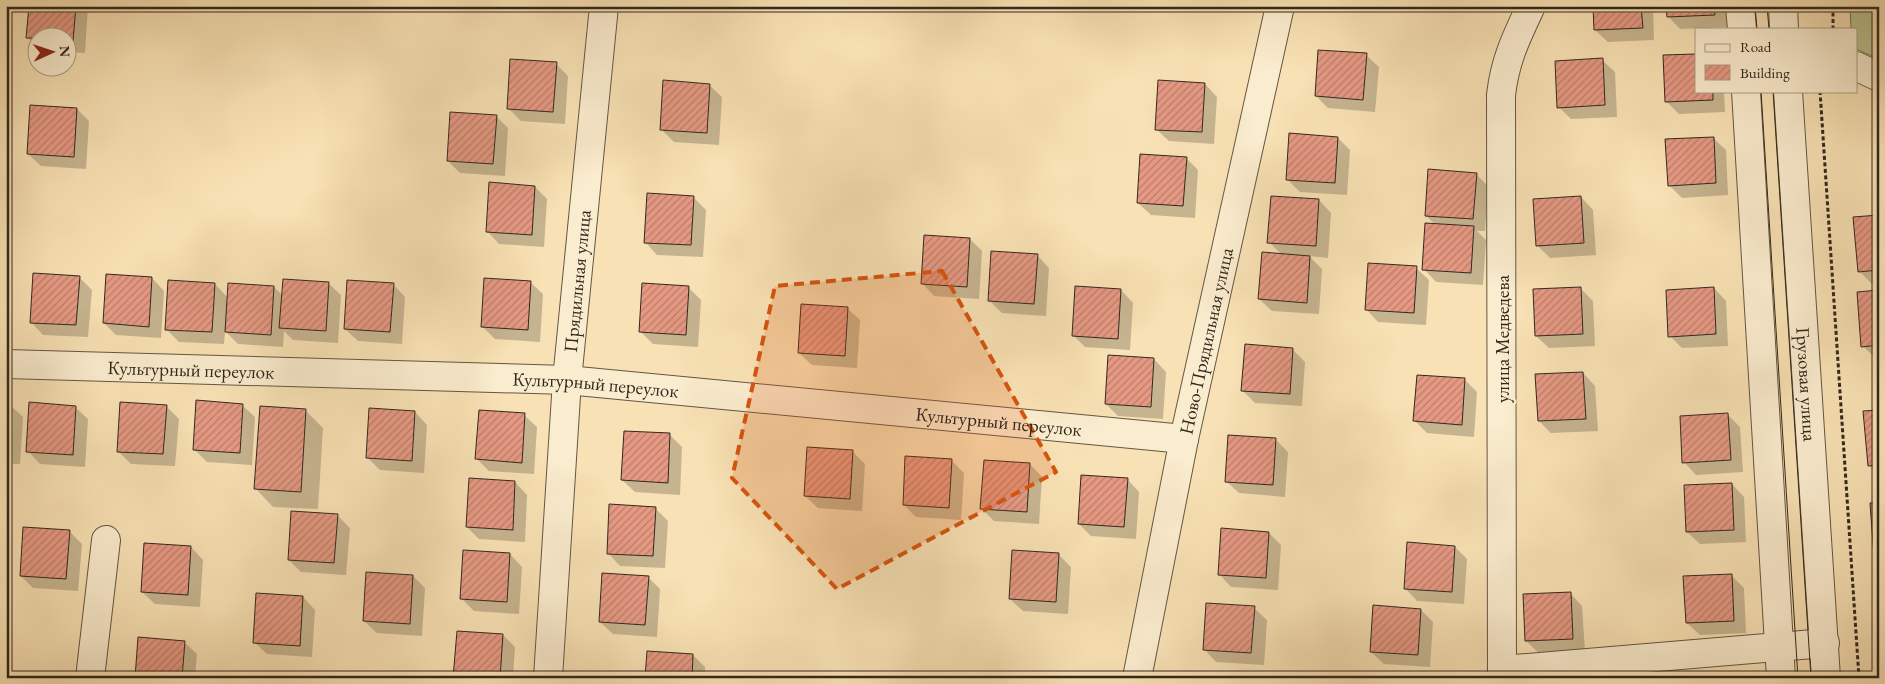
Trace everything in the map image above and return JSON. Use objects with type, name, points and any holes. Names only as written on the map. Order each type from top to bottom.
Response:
[{"type":"street","name":"Прядильная улица","points":[[548,678],[567,380],[604,6]]},
{"type":"street","name":"Ново-Прядильная улица","points":[[1138,678],[1184,439],[1280,6]]},
{"type":"street","name":"улица Медведева","points":[[1503,674],[1501,95],[1504,72],[1511,50],[1531,6]]},
{"type":"street","points":[[1740,6],[1742,28]]},
{"type":"street","points":[[1783,6],[1784,28]]},
{"type":"street","points":[[1858,67],[1879,77]]},
{"type":"street","points":[[1746,92],[1781,678]]},
{"type":"street","name":"Грузовая улица","points":[[1788,92],[1826,678]]},
{"type":"street","name":"Культурный переулок","points":[[6,364],[567,380],[1184,439]]},
{"type":"street","points":[[90,678],[106,540]]},
{"type":"street","points":[[1503,674],[1824,643]]},
{"type":"path","points":[[1833,6],[1833,28]]},
{"type":"path","points":[[1820,92],[1859,678]]},
{"type":"highlighted area","points":[[942,271],[1056,472],[837,589],[732,478],[775,286]]},
{"type":"green space","points":[[1850,6],[1879,6],[1879,59],[1858,50],[1858,28],[1851,28]]},
{"type":"building","points":[[29,6],[76,6],[74,28],[28,28],[28,38],[26,38]]},
{"type":"building","points":[[1593,6],[1641,6],[1643,28],[1594,30]]},
{"type":"building","points":[[1666,6],[1714,6],[1715,15],[1667,17]]},
{"type":"building","points":[[1318,50],[1367,53],[1363,100],[1315,96]]},
{"type":"building","points":[[1695,54],[1695,92],[1713,92],[1713,100],[1665,102],[1663,55]]},
{"type":"building","points":[[1603,58],[1605,105],[1557,108],[1555,61]]},
{"type":"building","points":[[510,59],[557,62],[553,112],[507,109]]},
{"type":"building","points":[[663,80],[710,84],[707,133],[660,130]]},
{"type":"building","points":[[1158,80],[1205,83],[1202,132],[1155,130]]},
{"type":"building","points":[[30,105],[77,108],[74,157],[27,154]]},
{"type":"building","points":[[450,112],[497,115],[493,164],[447,161]]},
{"type":"building","points":[[1289,133],[1338,137],[1335,183],[1286,180]]},
{"type":"building","points":[[1714,137],[1716,183],[1668,186],[1665,139]]},
{"type":"building","points":[[1140,154],[1187,157],[1183,206],[1137,203]]},
{"type":"building","points":[[1428,169],[1477,173],[1473,219],[1425,216]]},
{"type":"building","points":[[489,182],[535,186],[532,235],[486,232]]},
{"type":"building","points":[[647,193],[694,196],[691,245],[644,243]]},
{"type":"building","points":[[1271,196],[1319,199],[1316,246],[1267,243]]},
{"type":"building","points":[[1581,196],[1584,243],[1536,246],[1533,199]]},
{"type":"building","points":[[1879,215],[1879,270],[1858,272],[1853,217]]},
{"type":"building","points":[[1425,223],[1474,226],[1471,273],[1422,270]]},
{"type":"building","points":[[924,235],[970,238],[967,287],[921,284]]},
{"type":"building","points":[[991,251],[1038,254],[1034,304],[988,301]]},
{"type":"building","points":[[1262,252],[1310,256],[1307,303],[1258,299]]},
{"type":"building","points":[[1368,263],[1417,266],[1414,313],[1365,310]]},
{"type":"building","points":[[33,273],[80,276],[76,325],[30,323]]},
{"type":"building","points":[[106,274],[152,277],[149,327],[103,323]]},
{"type":"building","points":[[484,278],[531,281],[528,330],[481,327]]},
{"type":"building","points":[[283,279],[329,282],[326,331],[279,328]]},
{"type":"building","points":[[168,280],[215,283],[212,332],[165,330]]},
{"type":"building","points":[[347,280],[394,283],[390,332],[344,329]]},
{"type":"building","points":[[228,283],[274,286],[271,335],[225,332]]},
{"type":"building","points":[[642,283],[689,286],[686,335],[639,332]]},
{"type":"building","points":[[1075,286],[1121,289],[1118,339],[1072,336]]},
{"type":"building","points":[[1581,287],[1583,334],[1535,336],[1533,289]]},
{"type":"building","points":[[1714,287],[1716,334],[1668,337],[1666,290]]},
{"type":"building","points":[[1879,290],[1879,345],[1861,347],[1857,292]]},
{"type":"building","points":[[801,304],[848,307],[845,356],[798,353]]},
{"type":"building","points":[[1245,344],[1293,348],[1290,394],[1241,391]]},
{"type":"building","points":[[1108,355],[1154,358],[1151,407],[1105,404]]},
{"type":"building","points":[[1583,372],[1586,419],[1538,421],[1535,374]]},
{"type":"building","points":[[1417,375],[1465,378],[1462,425],[1413,421]]},
{"type":"building","points":[[196,400],[243,404],[240,453],[193,450]]},
{"type":"building","points":[[29,402],[76,406],[73,455],[26,452]]},
{"type":"building","points":[[120,402],[167,405],[163,454],[117,452]]},
{"type":"building","points":[[6,403],[11,403],[8,453],[6,452]]},
{"type":"building","points":[[260,406],[306,409],[301,492],[254,489]]},
{"type":"building","points":[[369,408],[415,411],[412,461],[366,458]]},
{"type":"building","points":[[479,410],[525,413],[522,463],[475,459]]},
{"type":"building","points":[[1879,410],[1879,465],[1868,466],[1863,411]]},
{"type":"building","points":[[1728,413],[1731,460],[1682,463],[1680,416]]},
{"type":"building","points":[[624,431],[670,433],[668,483],[621,480]]},
{"type":"building","points":[[1228,435],[1276,438],[1273,485],[1225,482]]},
{"type":"building","points":[[807,447],[853,450],[850,499],[804,496]]},
{"type":"building","points":[[905,456],[952,459],[949,508],[903,505]]},
{"type":"building","points":[[984,460],[1030,463],[1027,512],[980,509]]},
{"type":"building","points":[[1081,475],[1128,478],[1124,527],[1078,524]]},
{"type":"building","points":[[469,478],[515,481],[513,530],[466,527]]},
{"type":"building","points":[[1732,483],[1734,530],[1686,532],[1684,485]]},
{"type":"building","points":[[1879,502],[1879,557],[1874,558],[1870,503]]},
{"type":"building","points":[[609,504],[656,507],[653,556],[607,554]]},
{"type":"building","points":[[291,511],[338,514],[334,563],[288,560]]},
{"type":"building","points":[[23,527],[70,530],[66,579],[20,576]]},
{"type":"building","points":[[1221,528],[1269,532],[1266,578],[1218,575]]},
{"type":"building","points":[[1407,542],[1455,546],[1452,592],[1404,589]]},
{"type":"building","points":[[144,543],[191,546],[188,595],[141,592]]},
{"type":"building","points":[[463,550],[510,553],[507,602],[460,599]]},
{"type":"building","points":[[1012,550],[1059,553],[1056,602],[1009,599]]},
{"type":"building","points":[[366,572],[413,575],[410,624],[363,621]]},
{"type":"building","points":[[602,573],[649,576],[645,625],[599,622]]},
{"type":"building","points":[[1732,574],[1734,621],[1686,623],[1683,576]]},
{"type":"building","points":[[1571,592],[1573,639],[1525,641],[1523,594]]},
{"type":"building","points":[[256,593],[303,596],[300,646],[253,643]]},
{"type":"building","points":[[1876,595],[1879,595],[1879,621]]},
{"type":"building","points":[[1206,603],[1255,606],[1251,653],[1203,650]]},
{"type":"building","points":[[1373,605],[1421,609],[1418,655],[1370,652]]},
{"type":"building","points":[[457,631],[503,634],[500,678],[453,678]]},
{"type":"building","points":[[138,637],[185,641],[182,678],[135,678]]},
{"type":"building","points":[[647,651],[693,654],[692,678],[645,678]]},
{"type":"tram line","points":[[1755,6],[1757,28]]},
{"type":"tram line","points":[[1767,6],[1769,28]]},
{"type":"tram line","points":[[1761,92],[1798,678]]},
{"type":"tram line","points":[[1773,92],[1811,678]]}]
